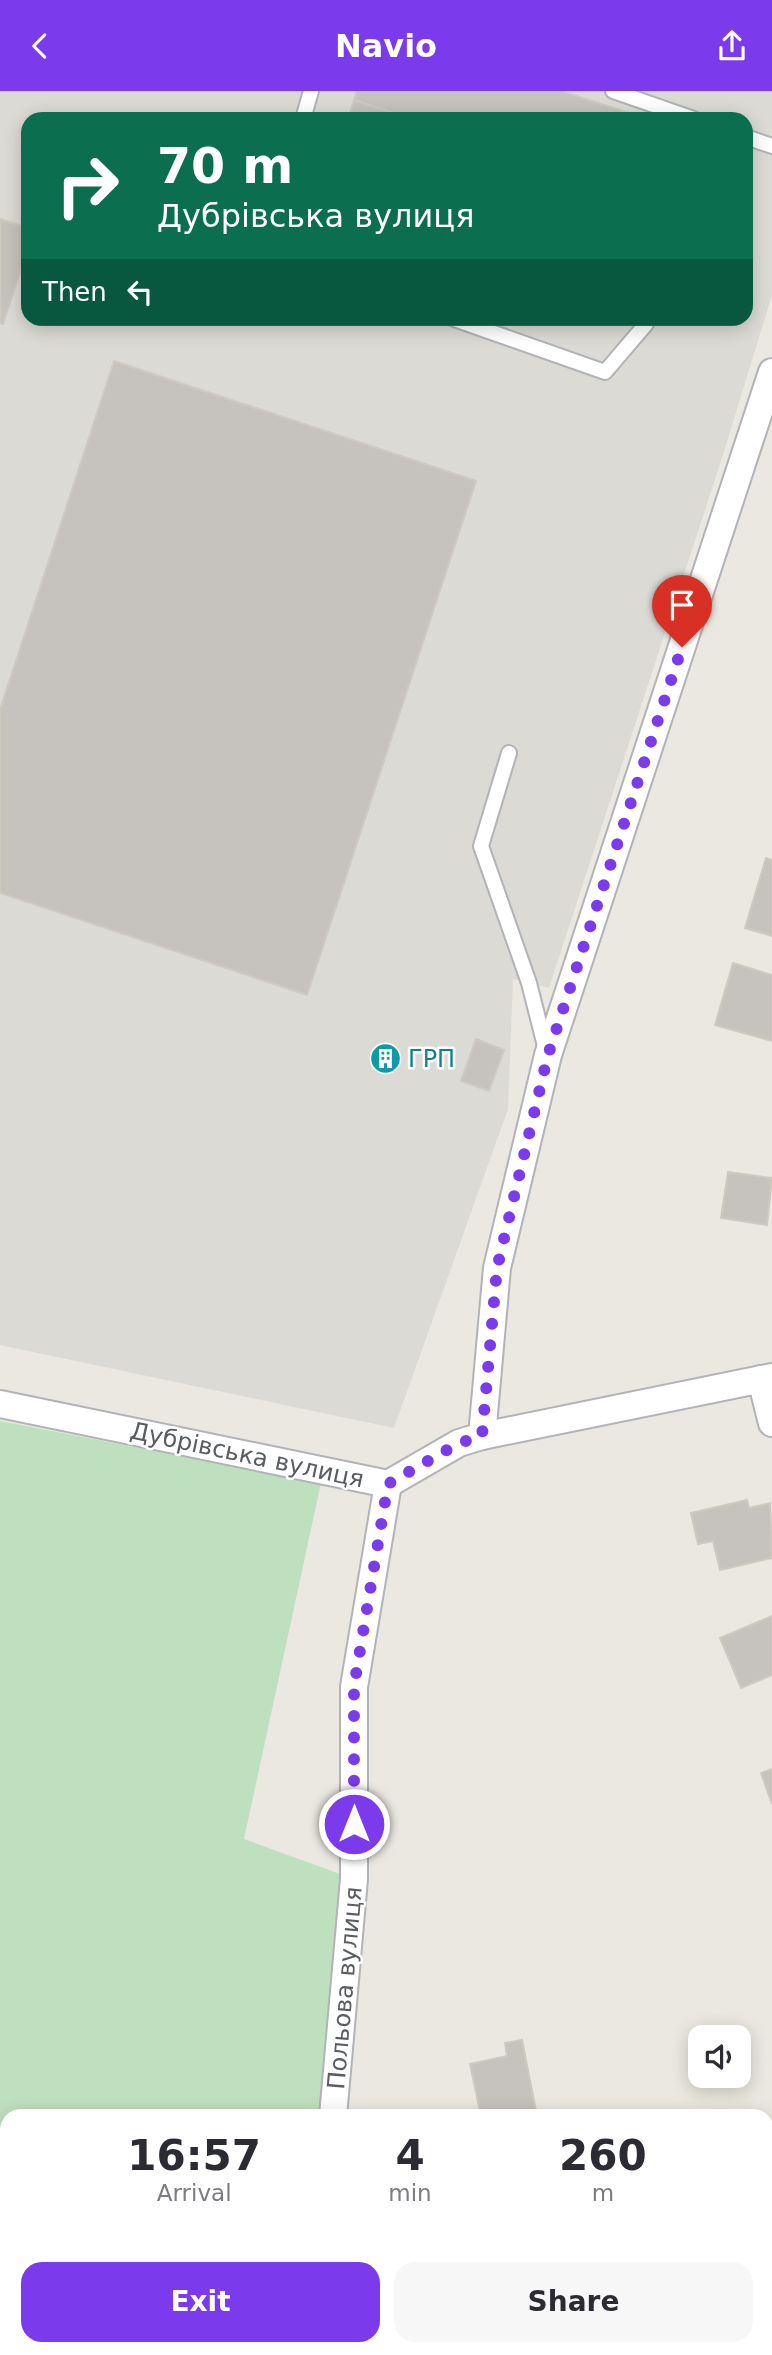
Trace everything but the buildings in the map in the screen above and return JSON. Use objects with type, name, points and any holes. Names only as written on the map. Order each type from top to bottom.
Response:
[{"type":"street","points":[[482,1436],[497,1268],[548,1055],[771,377]]},
{"type":"street","points":[[766,1378],[772,1423]]},
{"type":"street","name":"Дубрівська вулиця","points":[[0,1404],[388,1484],[459,1443],[482,1436],[766,1378]]},
{"type":"street","name":"Польова вулиця","points":[[334,2109],[354,1879],[354,1686],[388,1484]]},
{"type":"lane","points":[[305,112],[311,91]]},
{"type":"lane","points":[[613,91],[674,112]]},
{"type":"lane","points":[[753,139],[772,146]]},
{"type":"lane","points":[[474,326],[605,372],[644,326]]},
{"type":"lane","points":[[509,753],[481,846],[529,983],[548,1055]]},
{"type":"shaded area","points":[[0,91],[772,91],[772,295],[721,461],[549,988],[513,979],[508,1109],[394,1428],[0,1345]]},
{"type":"green space","points":[[0,1421],[321,1483],[244,1839],[354,1879],[334,2109],[0,2109]]},
{"type":"place","name":"ГРП","points":[[385,1059]]},
{"type":"route","points":[[354,1824],[354,1686],[388,1484],[459,1443],[482,1436],[497,1268],[548,1055],[682,647]]}]
